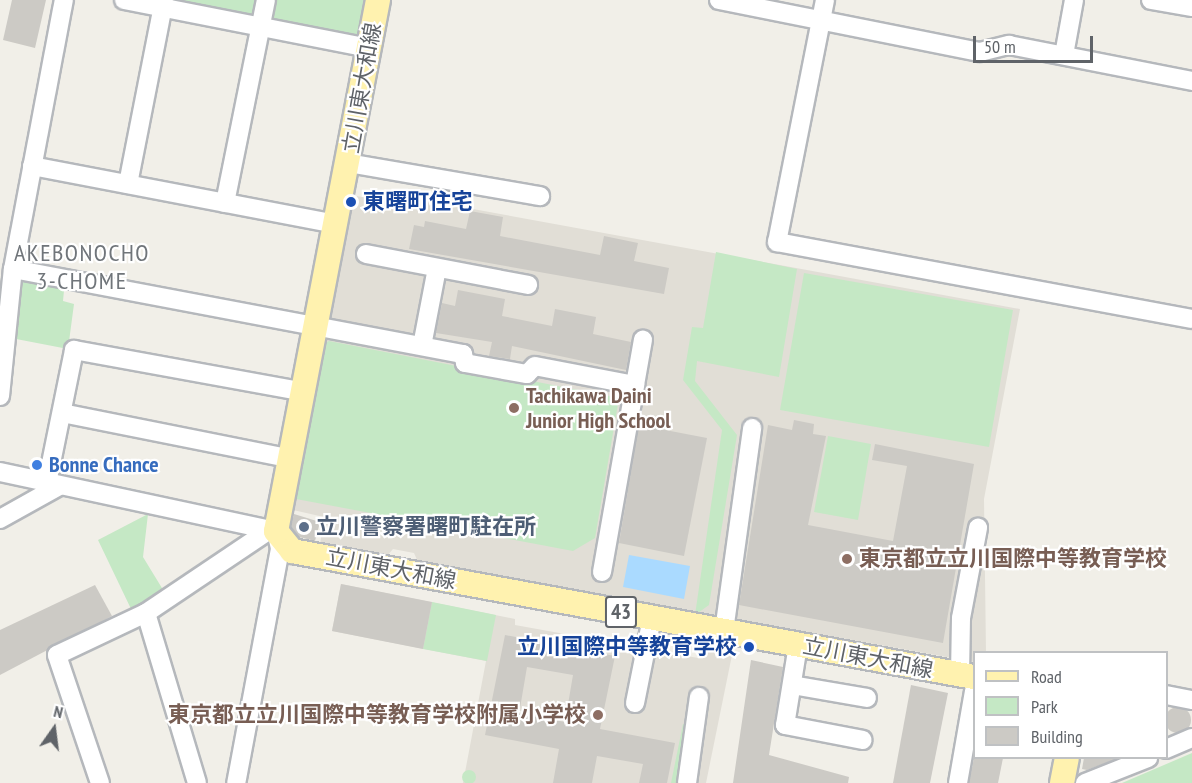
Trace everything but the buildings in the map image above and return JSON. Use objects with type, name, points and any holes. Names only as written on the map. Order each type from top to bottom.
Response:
[{"type":"main road","name":"立川東大和線","points":[[378,0],[319,324],[292,459],[273,530],[292,550],[798,645],[970,681]]},
{"type":"main road","points":[[1062,783],[1067,759]]},
{"type":"street","points":[[0,396],[13,269],[64,0]]},
{"type":"street","points":[[124,0],[164,4],[261,27],[368,48]]},
{"type":"street","points":[[225,203],[266,0]]},
{"type":"street","points":[[720,0],[980,52],[1009,45],[1192,81]]},
{"type":"street","points":[[825,0],[777,242],[1192,319]]},
{"type":"street","points":[[1064,55],[1074,0]]},
{"type":"street","points":[[1151,0],[1192,7]]},
{"type":"street","points":[[128,184],[164,4]]},
{"type":"street","points":[[348,163],[540,196]]},
{"type":"street","points":[[32,166],[337,224]]},
{"type":"street","points":[[366,254],[528,285]]},
{"type":"street","points":[[422,346],[437,268]]},
{"type":"street","points":[[13,269],[319,324],[463,354],[465,363],[527,374],[536,366],[635,385]]},
{"type":"street","points":[[602,572],[643,340]]},
{"type":"street","points":[[53,485],[62,413],[74,350],[305,392]]},
{"type":"street","points":[[62,413],[292,459]]},
{"type":"street","points":[[724,631],[752,428]]},
{"type":"street","points":[[0,472],[273,530]]},
{"type":"street","points":[[0,519],[53,485]]},
{"type":"street","points":[[958,783],[970,681],[961,618],[978,528]]},
{"type":"street","points":[[100,783],[57,655],[146,613],[273,530]]},
{"type":"street","points":[[236,783],[280,549],[273,530]]},
{"type":"street","points":[[146,613],[196,783]]},
{"type":"street","points":[[635,703],[652,618]]},
{"type":"street","points":[[798,645],[785,725],[863,740]]},
{"type":"street","points":[[792,685],[867,698]]},
{"type":"street","points":[[1168,695],[1192,700]]},
{"type":"street","points":[[687,783],[699,697]]},
{"type":"street","points":[[1168,749],[1192,738]]},
{"type":"street","points":[[1085,783],[1145,759]]},
{"type":"shaded area","points":[[351,195],[405,205],[407,197],[1020,309],[984,499],[986,651],[973,651],[973,662],[418,562],[414,553],[393,549],[387,556],[320,545],[324,517],[293,510],[323,344],[333,321],[329,315]]},
{"type":"shaded area","name":"東京都立立川国際中等教育学校附属小学校","points":[[341,584],[515,619],[515,625],[698,658],[701,644],[733,650],[706,783],[463,783],[486,661],[332,631]]},
{"type":"green space","points":[[166,0],[264,0],[260,23]]},
{"type":"green space","points":[[268,0],[376,0],[367,45],[263,24]]},
{"type":"green space","points":[[716,252],[797,269],[779,377],[697,361],[695,381],[737,435],[709,605],[695,615],[722,430],[683,380],[692,327],[703,328]]},
{"type":"green space","points":[[15,271],[65,280],[63,301],[74,304],[68,349],[11,338]]},
{"type":"green space","points":[[804,273],[1013,310],[989,447],[780,410]]},
{"type":"green space","points":[[329,341],[619,398],[595,538],[573,551],[296,499],[323,344]]},
{"type":"green space","points":[[828,436],[871,444],[858,520],[814,512]]},
{"type":"green space","points":[[148,514],[143,557],[165,593],[132,611],[98,540]]},
{"type":"green space","points":[[432,602],[496,615],[487,661],[423,649]]},
{"type":"green space","points":[[683,724],[693,726],[682,783],[671,783]]},
{"type":"green space","points":[[1192,753],[1192,783],[1122,783]]},
{"type":"green space","points":[[469,770],[474,772],[476,777],[474,782],[469,784],[464,782],[462,777],[464,772]]},
{"type":"water","points":[[629,555],[690,566],[684,599],[623,587]]},
{"type":"place","name":"東曙町住宅","points":[[351,202]]},
{"type":"place","name":"Tachikawa Daini Junior High School","points":[[514,408]]},
{"type":"place","name":"Bonne Chance","points":[[37,465]]},
{"type":"place","name":"立川警察署曙町駐在所","points":[[304,527]]},
{"type":"place","name":"東京都立立川国際中等教育学校","points":[[847,559]]},
{"type":"place","name":"立川国際中等教育学校","points":[[749,647]]},
{"type":"place","name":"東京都立立川国際中等教育学校附属小学校","points":[[598,715]]},
{"type":"district","name":"AKEBONOCHO 3-CHOME","points":[[82,267]]}]
